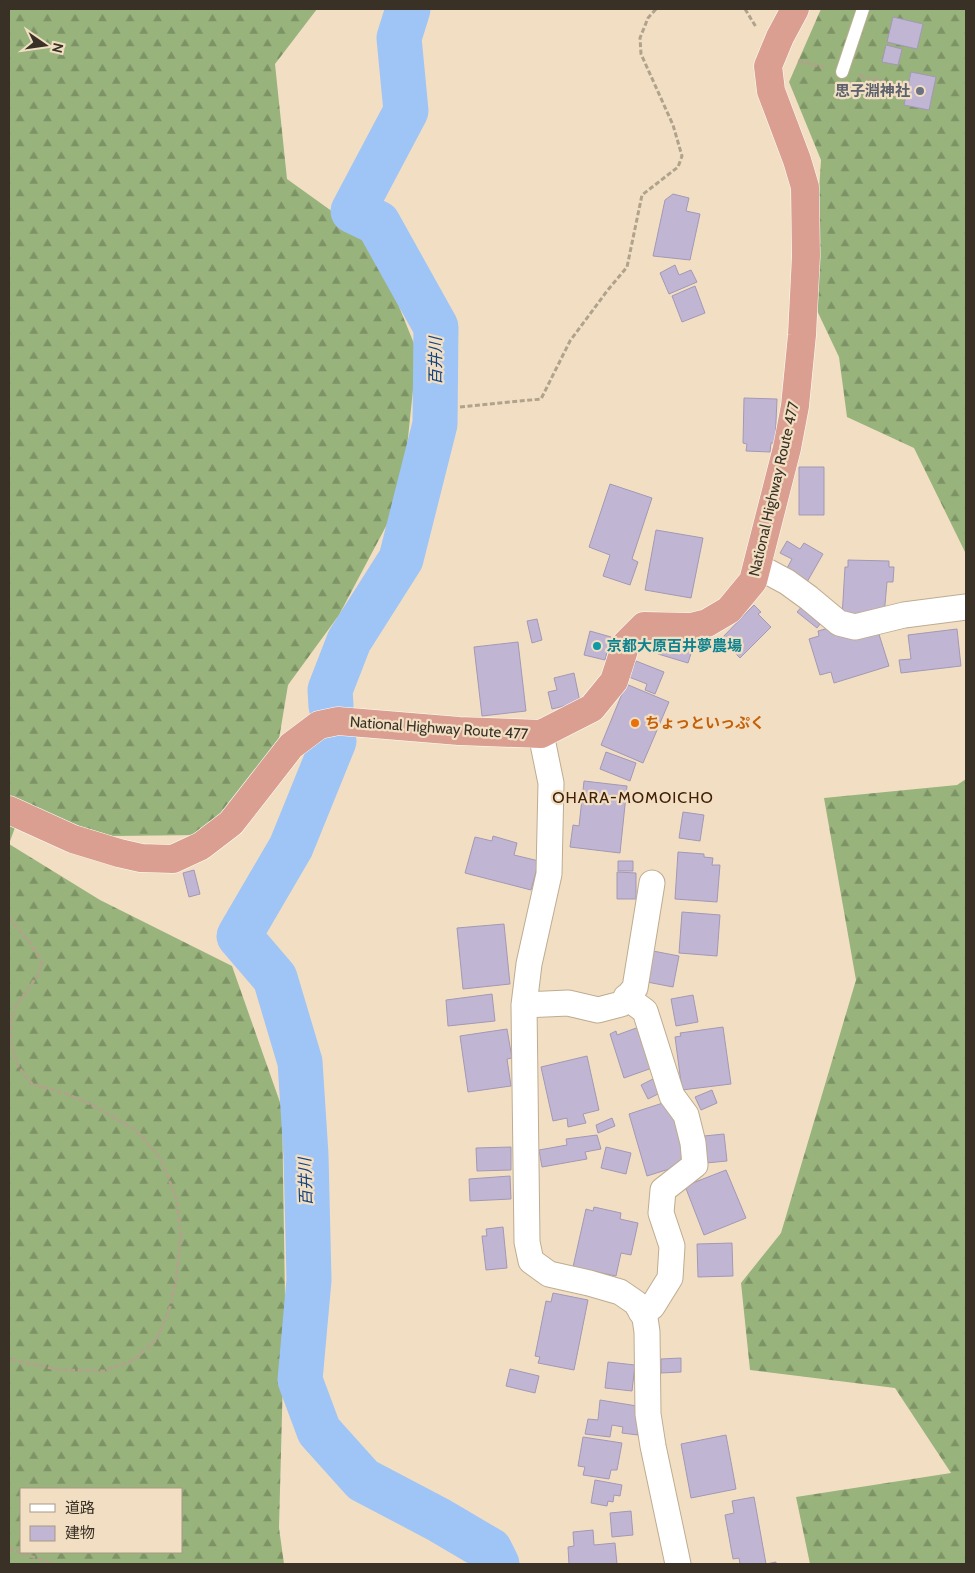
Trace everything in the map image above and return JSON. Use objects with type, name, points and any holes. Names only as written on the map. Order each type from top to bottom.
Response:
[{"type":"highway","name":"National Highway Route 477","points":[[9,810],[73,839],[119,853],[142,858],[173,859],[202,846],[231,823],[291,746],[319,725],[338,722],[458,731],[541,734],[592,708],[614,681],[626,644],[644,626],[691,627],[707,623],[729,610],[753,582],[795,406],[802,335],[806,256],[805,187],[771,91],[768,66],[780,37],[795,9]]},
{"type":"street","points":[[757,566],[795,587],[839,623],[856,627],[904,615],[966,607]]},
{"type":"street","points":[[541,734],[551,783],[549,874],[529,964],[524,1005],[527,1242],[531,1261],[549,1274],[620,1292],[636,1304],[645,1318],[648,1414],[678,1564]]},
{"type":"street","points":[[524,1005],[568,1003],[598,1010],[620,1004],[635,988],[652,883]]},
{"type":"street","points":[[626,998],[645,1011],[672,1096],[686,1116],[696,1165],[663,1190],[661,1212],[672,1246],[670,1278],[652,1307],[641,1312]]},
{"type":"lane","points":[[842,72],[863,9]]},
{"type":"path","points":[[460,407],[541,399],[570,341],[627,267],[642,195],[678,167],[682,156],[673,126],[641,54],[640,38],[648,18],[656,9]]},
{"type":"path","points":[[9,918],[42,962],[38,975],[16,1006],[11,1021],[11,1042],[18,1066],[32,1084],[64,1093],[95,1106],[137,1131],[161,1158],[176,1198],[181,1234],[176,1280],[169,1312],[156,1340],[135,1359],[105,1371],[60,1370],[9,1359]]},
{"type":"path","points":[[9,1550],[54,1564]]},
{"type":"green space","points":[[9,9],[317,9],[275,64],[287,179],[372,240],[417,351],[402,496],[339,615],[288,685],[277,751],[201,835],[113,836],[22,808],[9,844]]},
{"type":"green space","points":[[821,9],[966,9],[966,554],[914,448],[847,417],[839,357],[812,300],[821,160],[789,82]]},
{"type":"green space","points":[[966,779],[966,1564],[810,1564],[796,1497],[951,1473],[895,1388],[750,1370],[741,1283],[781,1233],[856,980],[824,798],[957,785]]},
{"type":"green space","points":[[9,844],[100,900],[232,966],[282,1108],[285,1300],[279,1528],[284,1564],[9,1564]]},
{"type":"building","points":[[893,17],[923,24],[917,49],[887,42]]},
{"type":"building","points":[[886,45],[902,49],[898,65],[882,62]]},
{"type":"building","name":"思子淵神社","points":[[911,72],[936,77],[929,110],[904,105]]},
{"type":"building","points":[[673,194],[689,198],[686,211],[700,214],[690,260],[653,256],[665,200]]},
{"type":"building","points":[[675,265],[679,275],[691,270],[697,282],[669,294],[660,273]]},
{"type":"building","points":[[695,286],[705,313],[682,322],[672,296]]},
{"type":"building","points":[[744,398],[777,399],[775,443],[771,443],[770,452],[746,451],[747,444],[743,443]]},
{"type":"building","points":[[799,467],[824,467],[824,515],[799,515]]},
{"type":"building","points":[[610,484],[652,498],[632,559],[638,562],[630,585],[603,576],[610,555],[589,547]]},
{"type":"building","points":[[656,530],[703,538],[691,598],[645,590]]},
{"type":"building","points":[[787,541],[800,549],[804,543],[823,554],[807,582],[786,570],[792,559],[780,553]]},
{"type":"building","points":[[848,560],[889,561],[889,567],[894,567],[893,582],[887,582],[884,616],[842,617],[845,567],[848,567]]},
{"type":"building","points":[[805,603],[824,619],[817,628],[797,612]]},
{"type":"building","points":[[754,605],[761,612],[758,614],[771,627],[740,658],[721,639]]},
{"type":"building","points":[[537,619],[542,640],[532,643],[527,621]]},
{"type":"building","points":[[836,626],[877,628],[889,666],[834,683],[831,672],[820,675],[809,639],[819,636],[818,631]]},
{"type":"building","points":[[957,629],[961,666],[901,673],[899,660],[911,659],[908,635]]},
{"type":"building","name":"京都大原百井夢農場","points":[[590,631],[611,637],[605,660],[584,655]]},
{"type":"building","points":[[664,635],[694,644],[688,663],[658,654]]},
{"type":"building","points":[[518,642],[526,711],[482,716],[474,647]]},
{"type":"building","points":[[636,661],[664,672],[655,694],[645,690],[647,684],[629,677]]},
{"type":"building","points":[[574,673],[580,702],[552,709],[548,692],[557,690],[554,678]]},
{"type":"building","name":"ちょっといっぷく","points":[[626,684],[669,702],[643,763],[601,745]]},
{"type":"building","points":[[606,752],[636,763],[630,781],[600,769]]},
{"type":"building","points":[[584,781],[627,786],[620,853],[570,847],[573,825],[579,826]]},
{"type":"building","points":[[683,812],[704,815],[700,841],[679,838]]},
{"type":"building","points":[[493,836],[517,843],[514,855],[539,861],[531,890],[465,873],[475,837],[492,841]]},
{"type":"building","points":[[678,852],[704,854],[704,857],[713,858],[712,865],[720,865],[717,902],[675,899]]},
{"type":"building","points":[[618,861],[633,861],[633,871],[618,871]]},
{"type":"building","points":[[194,870],[200,894],[189,897],[183,873]]},
{"type":"building","points":[[617,872],[636,873],[636,899],[617,899]]},
{"type":"building","points":[[682,912],[720,915],[717,956],[679,953]]},
{"type":"building","points":[[504,924],[510,984],[463,989],[457,928]]},
{"type":"building","points":[[653,951],[679,956],[673,987],[647,982]]},
{"type":"building","points":[[492,994],[495,1021],[448,1026],[446,1000]]},
{"type":"building","points":[[693,995],[698,1022],[676,1026],[671,999]]},
{"type":"building","points":[[639,1027],[652,1068],[624,1078],[610,1034],[616,1031],[617,1035]]},
{"type":"building","points":[[723,1027],[731,1084],[682,1090],[675,1037],[681,1036],[680,1033]]},
{"type":"building","points":[[507,1029],[512,1058],[507,1059],[511,1086],[468,1092],[460,1036]]},
{"type":"building","points":[[587,1056],[599,1110],[583,1114],[586,1123],[568,1127],[567,1118],[553,1121],[541,1067]]},
{"type":"building","points":[[657,1077],[664,1091],[648,1099],[641,1085]]},
{"type":"building","points":[[712,1090],[717,1103],[701,1110],[695,1097]]},
{"type":"building","points":[[669,1101],[688,1163],[647,1176],[629,1114]]},
{"type":"building","points":[[612,1118],[615,1126],[598,1133],[596,1125]]},
{"type":"building","points":[[724,1134],[727,1161],[706,1163],[704,1136]]},
{"type":"building","points":[[597,1135],[601,1149],[585,1152],[587,1159],[542,1167],[539,1150],[567,1145],[566,1139]]},
{"type":"building","points":[[511,1147],[511,1170],[477,1171],[476,1148]]},
{"type":"building","points":[[606,1147],[631,1153],[626,1174],[601,1168]]},
{"type":"building","points":[[726,1170],[746,1218],[704,1235],[685,1186]]},
{"type":"building","points":[[510,1176],[511,1199],[470,1201],[469,1179]]},
{"type":"building","points":[[594,1207],[621,1213],[620,1219],[638,1223],[631,1255],[621,1253],[616,1276],[573,1267],[586,1209],[593,1211]]},
{"type":"building","points":[[503,1227],[507,1268],[486,1270],[482,1236],[487,1236],[486,1229]]},
{"type":"building","points":[[732,1243],[733,1276],[698,1277],[697,1244]]},
{"type":"building","points":[[553,1293],[588,1300],[574,1370],[538,1363],[540,1357],[535,1356],[546,1301],[551,1302]]},
{"type":"building","points":[[681,1358],[681,1372],[661,1373],[661,1359]]},
{"type":"building","points":[[608,1362],[635,1365],[632,1391],[605,1388]]},
{"type":"building","points":[[510,1369],[539,1376],[535,1393],[506,1386]]},
{"type":"building","points":[[600,1400],[637,1406],[638,1435],[622,1433],[623,1427],[612,1425],[610,1437],[585,1434],[588,1419],[598,1420]]},
{"type":"building","points":[[726,1435],[736,1489],[691,1498],[681,1444]]},
{"type":"building","points":[[583,1437],[622,1443],[617,1470],[611,1470],[609,1479],[583,1475],[585,1467],[578,1466]]},
{"type":"building","points":[[595,1480],[622,1485],[620,1496],[614,1495],[613,1502],[608,1501],[607,1506],[591,1503]]},
{"type":"building","points":[[754,1497],[766,1564],[740,1564],[739,1558],[733,1559],[725,1515],[734,1513],[732,1501]]},
{"type":"building","points":[[631,1511],[633,1535],[612,1537],[610,1513]]},
{"type":"building","points":[[593,1530],[594,1545],[615,1543],[617,1564],[569,1564],[568,1547],[574,1546],[573,1532]]},
{"type":"waterway","name":"百井川","points":[[331,706],[330,690],[349,641],[401,559],[435,424],[436,327],[378,223],[353,211],[406,111],[399,38],[408,9]]},
{"type":"waterway","name":"百井川","points":[[334,741],[291,847],[239,936],[275,978],[300,1062],[306,1155],[309,1280],[300,1380],[319,1431],[363,1480],[439,1520],[490,1550],[497,1564]]},
{"type":"place","name":"思子淵神社","points":[[920,91]]},
{"type":"place","name":"京都大原百井夢農場","points":[[597,646]]},
{"type":"place","name":"ちょっといっぷく","points":[[635,723]]},
{"type":"district","name":"OHARA-MOMOICHO","points":[[633,797]]}]
